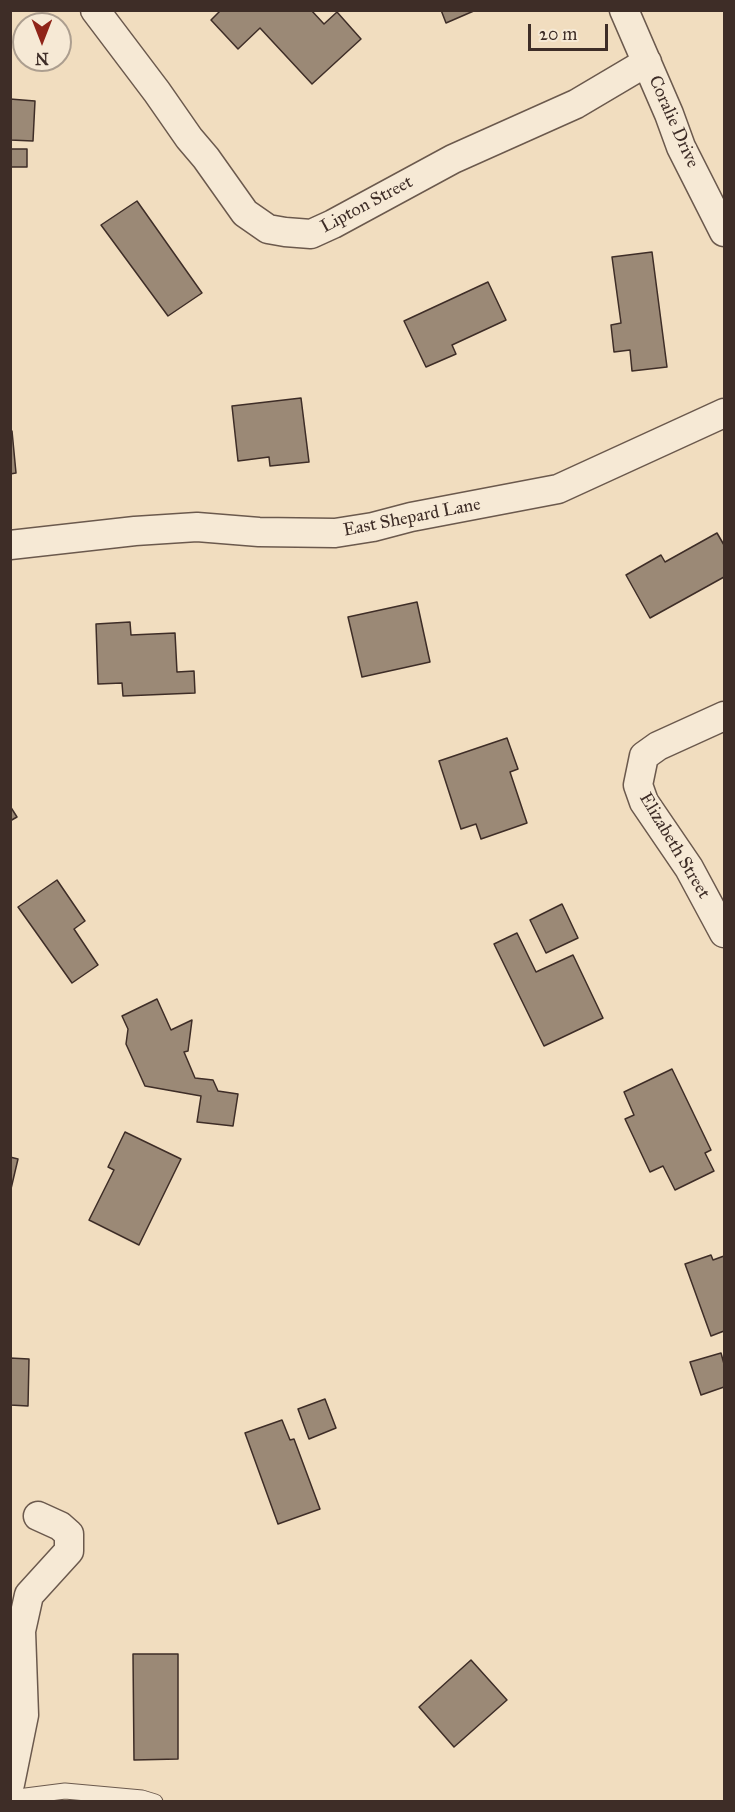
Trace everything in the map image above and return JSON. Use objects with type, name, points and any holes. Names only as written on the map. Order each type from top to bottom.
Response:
[{"type":"street","name":"Lipton Street","points":[[94,10],[245,213],[268,229],[285,232],[311,234],[333,224],[453,159],[576,104],[647,62]]},
{"type":"street","name":"Coralie Drive","points":[[624,10],[681,147],[724,231]]},
{"type":"street","name":"East Shepard Lane","points":[[10,545],[123,532],[197,527],[259,532],[335,533],[373,527],[411,517],[558,489],[724,413]]},
{"type":"street","name":"Elizabeth Street","points":[[724,716],[658,746],[644,756],[638,785],[644,802],[689,868],[724,933]]},
{"type":"street","points":[[10,1784],[24,1715],[21,1631],[27,1604],[30,1595],[69,1551],[69,1534],[60,1526],[38,1516]]},
{"type":"lane","points":[[10,1798],[65,1791],[142,1798],[155,1802]]},
{"type":"building","points":[[221,10],[311,10],[324,24],[337,12],[361,39],[312,84],[260,28],[238,49],[211,20]]},
{"type":"building","points":[[441,10],[476,10],[446,23]]},
{"type":"building","points":[[10,99],[35,101],[33,141],[10,140]]},
{"type":"building","points":[[10,149],[27,149],[27,167],[10,167]]},
{"type":"building","points":[[137,201],[202,293],[168,316],[101,225]]},
{"type":"building","points":[[652,252],[667,367],[632,371],[630,350],[614,352],[611,325],[621,323],[612,257]]},
{"type":"building","points":[[488,282],[506,320],[452,345],[456,354],[426,367],[404,321]]},
{"type":"building","points":[[301,398],[309,462],[270,466],[269,457],[238,461],[232,406]]},
{"type":"building","points":[[10,431],[12,431],[16,473],[10,474]]},
{"type":"building","points":[[717,533],[724,545],[724,577],[650,618],[626,575],[661,555],[665,562]]},
{"type":"building","points":[[417,602],[430,662],[362,677],[348,617]]},
{"type":"building","points":[[130,622],[131,635],[175,633],[177,672],[194,671],[195,693],[123,696],[122,683],[98,684],[96,624]]},
{"type":"building","points":[[507,738],[518,769],[510,772],[527,823],[481,839],[476,824],[461,829],[439,761]]},
{"type":"building","points":[[10,806],[17,817],[10,821]]},
{"type":"building","points":[[57,880],[85,921],[74,929],[98,965],[72,983],[18,907]]},
{"type":"building","points":[[562,904],[578,938],[546,953],[530,920]]},
{"type":"building","points":[[517,933],[536,972],[573,955],[603,1018],[544,1046],[494,944]]},
{"type":"building","points":[[157,999],[171,1030],[192,1020],[188,1051],[184,1052],[195,1078],[213,1080],[218,1091],[238,1094],[233,1126],[197,1122],[201,1096],[145,1086],[126,1044],[128,1029],[122,1016]]},
{"type":"building","points":[[672,1069],[711,1150],[705,1153],[714,1171],[675,1190],[663,1166],[650,1172],[625,1119],[634,1115],[624,1092]]},
{"type":"building","points":[[125,1132],[181,1159],[139,1245],[89,1220],[114,1170],[108,1167]]},
{"type":"building","points":[[10,1157],[18,1159],[10,1193]]},
{"type":"building","points":[[711,1255],[713,1260],[724,1256],[724,1331],[711,1336],[685,1264]]},
{"type":"building","points":[[721,1353],[724,1364],[724,1387],[701,1395],[690,1362]]},
{"type":"building","points":[[10,1358],[29,1359],[28,1406],[10,1405]]},
{"type":"building","points":[[325,1399],[336,1428],[309,1439],[298,1409]]},
{"type":"building","points":[[282,1420],[290,1440],[294,1439],[320,1509],[278,1524],[245,1433]]},
{"type":"building","points":[[133,1654],[178,1654],[178,1759],[134,1760]]},
{"type":"building","points":[[471,1660],[507,1700],[454,1747],[419,1707]]}]
